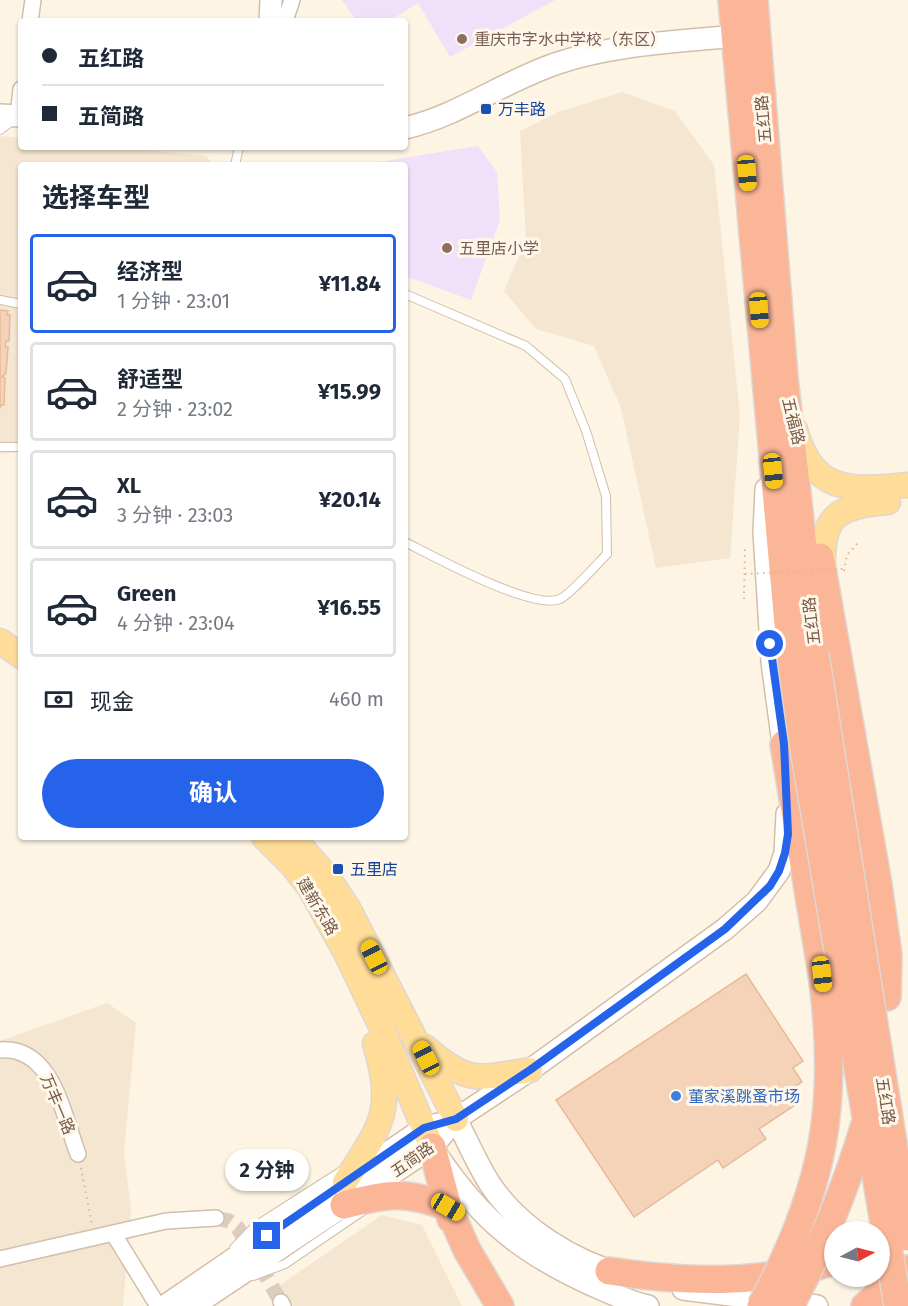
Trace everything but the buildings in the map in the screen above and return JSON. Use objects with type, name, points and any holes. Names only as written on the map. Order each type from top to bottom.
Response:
[{"type":"highway","name":"五红路","points":[[732,0],[768,424],[803,655],[908,1237]]},
{"type":"highway","name":"五红路","points":[[753,0],[784,377],[803,655],[802,737],[898,1306]]},
{"type":"highway","points":[[790,1306],[825,1232],[854,1160],[872,1099],[887,997],[888,955],[837,574],[802,452]]},
{"type":"highway","points":[[755,1302],[796,1236],[814,1188],[824,1138],[830,1084],[829,1025],[784,744]]},
{"type":"highway","points":[[428,1138],[459,1248],[483,1306]]},
{"type":"highway","points":[[349,1183],[394,1186],[448,1207],[467,1250],[500,1306]]},
{"type":"highway","points":[[890,1233],[908,1224]]},
{"type":"highway","points":[[609,1271],[672,1280],[724,1280],[795,1273],[824,1264]]},
{"type":"highway","points":[[865,1306],[908,1269]]},
{"type":"highway","points":[[865,1306],[908,1277]]},
{"type":"main road","points":[[270,18],[271,0]]},
{"type":"main road","points":[[408,127],[431,119],[532,73],[583,56],[735,36]]},
{"type":"main road","name":"五福路","points":[[784,377],[802,452],[827,482],[858,489],[908,485]]},
{"type":"main road","name":"五红路","points":[[456,1119],[530,1070],[725,929],[770,886],[779,871],[788,834],[784,744],[772,662],[764,532],[768,424]]},
{"type":"main road","points":[[837,574],[824,534],[831,521],[859,504],[908,500]]},
{"type":"main road","points":[[0,623],[18,636]]},
{"type":"main road","points":[[0,641],[18,654]]},
{"type":"main road","name":"建新东路","points":[[267,840],[292,865],[310,888],[346,954],[380,1024],[428,1138]]},
{"type":"main road","name":"建新东路","points":[[296,840],[328,878],[348,908],[456,1119]]},
{"type":"main road","points":[[346,954],[386,1086],[382,1115],[349,1183]]},
{"type":"main road","points":[[380,1024],[404,1050],[412,1047],[415,1038],[448,1067],[460,1074],[489,1077],[530,1070]]},
{"type":"main road","points":[[456,1119],[490,1185],[511,1210],[536,1232],[569,1253],[609,1271],[678,1289],[771,1306]]},
{"type":"main road","name":"五简路","points":[[165,1306],[211,1285],[349,1183],[428,1138],[456,1119]]},
{"type":"main road","points":[[428,1138],[459,1186],[486,1218],[526,1251]]},
{"type":"main road","points":[[448,1207],[564,1272],[648,1306]]},
{"type":"main road","name":"五简路","points":[[193,1306],[211,1285]]},
{"type":"main road","points":[[755,1302],[817,1306]]},
{"type":"street","points":[[30,18],[33,0]]},
{"type":"street","points":[[286,18],[292,0]]},
{"type":"street","points":[[13,116],[18,99]]},
{"type":"street","name":"万丰一路","points":[[0,1050],[26,1053],[47,1073],[78,1154]]},
{"type":"street","points":[[0,1260],[166,1221],[216,1218]]},
{"type":"street","points":[[113,1233],[158,1306]]},
{"type":"lane","points":[[0,130],[13,116]]},
{"type":"lane","points":[[408,295],[526,346],[565,379],[586,431],[606,496],[607,554],[561,599],[539,602],[460,570],[408,544]]},
{"type":"lane","points":[[0,300],[18,303]]},
{"type":"lane","points":[[0,447],[18,447]]},
{"type":"lane","points":[[211,1285],[254,1227],[323,1181],[349,1183],[428,1138]]},
{"type":"lane","points":[[211,1285],[285,1264],[394,1186],[428,1138]]},
{"type":"path","points":[[745,574],[837,574],[847,555],[858,543]]},
{"type":"path","points":[[744,599],[745,547]]},
{"type":"path","points":[[78,1154],[94,1237]]},
{"type":"shaded area","name":"重庆市字水中学校（东区）","points":[[342,0],[555,0],[450,57],[418,3],[394,18],[355,18]]},
{"type":"shaded area","points":[[622,92],[675,111],[714,165],[740,415],[730,558],[656,568],[621,408],[594,346],[536,329],[504,291],[526,240],[520,131],[559,112]]},
{"type":"shaded area","points":[[0,136],[18,138],[18,150],[145,150],[207,156],[210,162],[18,162],[18,452],[0,454]]},
{"type":"shaded area","name":"五里店小学","points":[[478,146],[497,172],[500,220],[471,300],[408,277],[408,162],[379,162]]},
{"type":"shaded area","points":[[107,1003],[136,1023],[124,1151],[131,1210],[123,1306],[0,1306],[0,1041]]},
{"type":"shaded area","points":[[382,1215],[422,1225],[462,1306],[293,1306],[280,1285]]},
{"type":"tunnel","points":[[216,1218],[229,1221],[238,1228],[281,1302]]},
{"type":"place","name":"重庆市字水中学校（东区）","points":[[462,39]]},
{"type":"place","name":"万丰路","points":[[486,109]]},
{"type":"place","name":"五里店小学","points":[[447,248]]},
{"type":"place","name":"五里店","points":[[338,869]]},
{"type":"place","name":"董家溪跳蚤市场","points":[[676,1096]]},
{"type":"route","points":[[267,1236],[424,1128],[456,1119],[530,1070],[725,929],[757,901],[770,886],[779,871],[788,834],[784,744],[770,644]]}]
